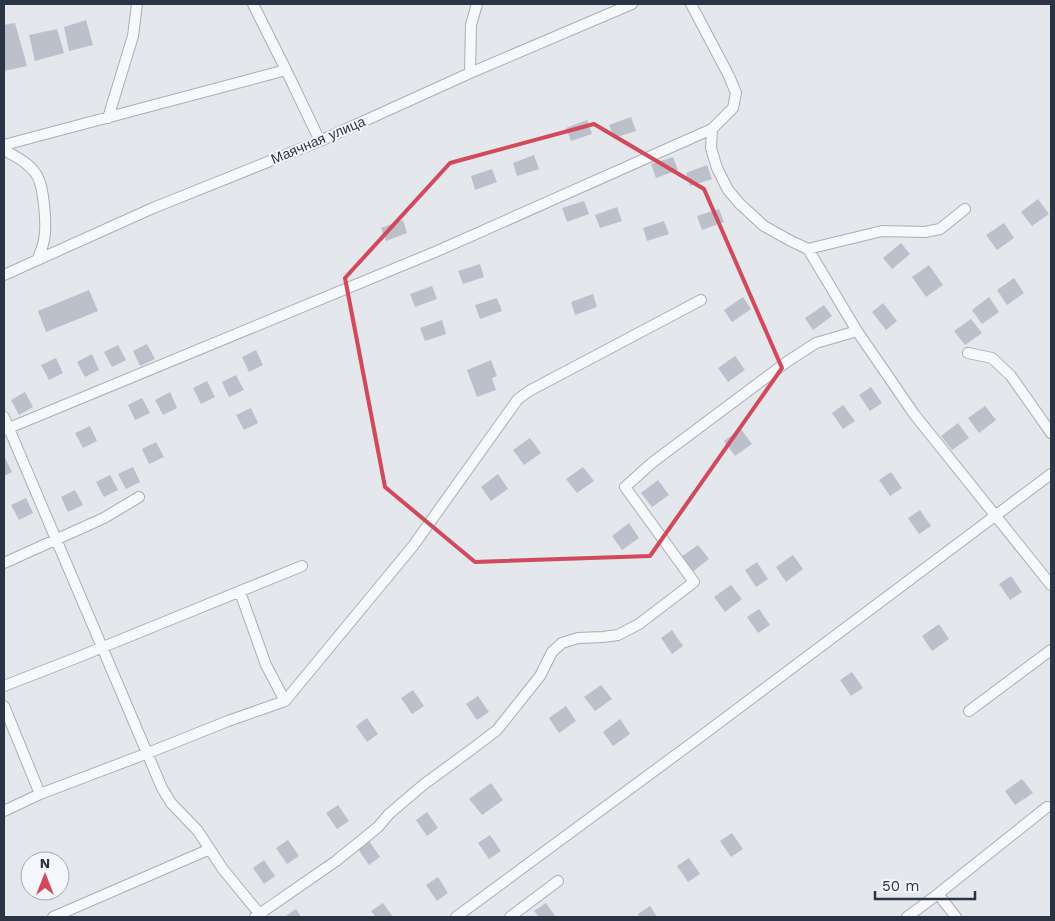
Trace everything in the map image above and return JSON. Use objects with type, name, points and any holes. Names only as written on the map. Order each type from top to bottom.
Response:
[{"type":"street","points":[[108,118],[133,36],[137,4]]},
{"type":"street","points":[[253,4],[320,141]]},
{"type":"street","points":[[470,73],[471,25],[476,4]]},
{"type":"street","name":"Маячная улица","points":[[4,275],[153,208],[320,141],[470,73],[632,4]]},
{"type":"street","points":[[4,430],[435,252],[712,129],[733,108],[736,93],[691,4]]},
{"type":"street","points":[[4,145],[286,70]]},
{"type":"street","points":[[712,129],[711,148],[717,168],[728,190],[764,226],[791,242],[808,249],[882,231],[925,232],[940,229],[965,209]]},
{"type":"street","points":[[4,150],[23,161],[36,175],[43,198],[45,222],[44,239],[38,259]]},
{"type":"street","points":[[808,249],[857,331],[914,414],[1051,585]]},
{"type":"street","points":[[4,811],[40,794],[228,721],[286,701],[413,546],[518,399],[529,391],[701,300]]},
{"type":"street","points":[[4,417],[162,788],[171,803],[198,831],[222,868],[259,916],[336,861],[378,827],[389,814],[423,786],[497,730],[540,676],[552,652],[562,643],[578,638],[618,635],[639,624],[694,582],[625,487],[654,462],[788,361],[816,343],[857,331]]},
{"type":"street","points":[[968,353],[992,358],[1011,376],[1051,433]]},
{"type":"street","points":[[456,917],[996,517],[1051,474]]},
{"type":"street","points":[[4,563],[104,518],[139,497]]},
{"type":"street","points":[[4,686],[302,566]]},
{"type":"street","points":[[240,592],[266,665],[286,701]]},
{"type":"street","points":[[969,711],[1051,650]]},
{"type":"street","points":[[4,706],[40,794]]},
{"type":"street","points":[[907,917],[1047,807]]},
{"type":"street","points":[[53,917],[210,849]]},
{"type":"street","points":[[510,917],[558,882]]},
{"type":"street","points":[[938,894],[956,917]]},
{"type":"highlighted area","points":[[594,124],[704,189],[782,368],[650,556],[475,562],[385,487],[345,278],[450,163]]},
{"type":"building","points":[[86,20],[93,45],[69,51],[64,27]]},
{"type":"building","points":[[15,23],[27,66],[4,71],[4,25]]},
{"type":"building","points":[[57,29],[64,53],[35,61],[29,35]]},
{"type":"building","points":[[631,117],[636,131],[614,138],[609,125]]},
{"type":"building","points":[[587,120],[592,134],[571,141],[566,128]]},
{"type":"building","points":[[534,155],[539,169],[517,176],[513,163]]},
{"type":"building","points":[[673,157],[678,170],[656,178],[651,164]]},
{"type":"building","points":[[707,165],[712,179],[690,186],[686,173]]},
{"type":"building","points":[[492,169],[497,182],[475,190],[471,176]]},
{"type":"building","points":[[1038,199],[1049,214],[1032,226],[1021,212]]},
{"type":"building","points":[[584,201],[589,214],[567,222],[562,208]]},
{"type":"building","points":[[617,207],[622,221],[600,228],[595,215]]},
{"type":"building","points":[[719,209],[724,222],[702,230],[697,216]]},
{"type":"building","points":[[403,220],[407,233],[386,241],[381,228]]},
{"type":"building","points":[[664,221],[669,234],[647,241],[643,228]]},
{"type":"building","points":[[1004,223],[1014,238],[997,250],[986,235]]},
{"type":"building","points":[[901,243],[910,254],[892,269],[883,258]]},
{"type":"building","points":[[480,264],[484,277],[463,284],[458,271]]},
{"type":"building","points":[[929,265],[943,285],[926,297],[912,277]]},
{"type":"building","points":[[1014,278],[1024,293],[1007,305],[997,290]]},
{"type":"building","points":[[432,286],[437,299],[415,307],[410,294]]},
{"type":"building","points":[[89,290],[98,311],[46,332],[38,311]]},
{"type":"building","points":[[593,294],[597,307],[575,315],[571,302]]},
{"type":"building","points":[[743,297],[751,309],[732,322],[724,310]]},
{"type":"building","points":[[989,297],[999,312],[982,324],[972,310]]},
{"type":"building","points":[[497,298],[502,311],[480,319],[475,305]]},
{"type":"building","points":[[883,303],[897,321],[886,330],[872,312]]},
{"type":"building","points":[[824,305],[832,316],[813,330],[805,318]]},
{"type":"building","points":[[971,319],[982,333],[965,345],[954,331]]},
{"type":"building","points":[[442,320],[446,334],[425,341],[420,328]]},
{"type":"building","points":[[147,344],[155,359],[140,366],[133,351]]},
{"type":"building","points":[[118,345],[126,360],[112,367],[104,352]]},
{"type":"building","points":[[256,350],[263,365],[249,372],[242,357]]},
{"type":"building","points":[[92,354],[99,370],[85,377],[77,362]]},
{"type":"building","points":[[735,356],[745,370],[728,382],[718,368]]},
{"type":"building","points":[[56,358],[63,373],[49,380],[41,365]]},
{"type":"building","points":[[491,360],[497,376],[492,378],[496,390],[477,397],[467,370]]},
{"type":"building","points":[[236,375],[244,390],[229,397],[222,382]]},
{"type":"building","points":[[207,381],[215,397],[201,404],[193,388]]},
{"type":"building","points":[[871,387],[882,403],[870,411],[859,395]]},
{"type":"building","points":[[25,392],[33,407],[19,415],[11,400]]},
{"type":"building","points":[[170,392],[177,408],[163,415],[155,400]]},
{"type":"building","points":[[142,398],[150,413],[135,420],[128,405]]},
{"type":"building","points":[[843,405],[855,421],[843,429],[832,413]]},
{"type":"building","points":[[985,406],[996,420],[979,433],[968,418]]},
{"type":"building","points":[[251,408],[258,423],[244,430],[236,415]]},
{"type":"building","points":[[958,423],[969,438],[952,450],[941,436]]},
{"type":"building","points":[[90,426],[97,441],[83,448],[75,433]]},
{"type":"building","points":[[741,429],[752,444],[735,456],[724,441]]},
{"type":"building","points":[[530,438],[541,453],[524,465],[513,450]]},
{"type":"building","points":[[156,442],[164,457],[149,464],[142,449]]},
{"type":"building","points":[[4,456],[12,472],[4,476]]},
{"type":"building","points":[[133,467],[140,482],[126,489],[118,474]]},
{"type":"building","points":[[583,467],[594,481],[577,493],[566,479]]},
{"type":"building","points":[[891,472],[902,488],[890,496],[879,480]]},
{"type":"building","points":[[498,474],[508,489],[491,501],[481,487]]},
{"type":"building","points":[[110,475],[118,490],[104,497],[96,482]]},
{"type":"building","points":[[658,480],[669,495],[652,507],[641,493]]},
{"type":"building","points":[[75,490],[83,505],[68,512],[61,497]]},
{"type":"building","points":[[26,498],[33,513],[19,520],[11,505]]},
{"type":"building","points":[[920,510],[931,526],[919,534],[908,518]]},
{"type":"building","points":[[629,523],[639,538],[622,550],[612,536]]},
{"type":"building","points":[[698,545],[709,559],[692,572],[681,557]]},
{"type":"building","points":[[793,555],[803,569],[786,582],[776,567]]},
{"type":"building","points":[[757,562],[768,579],[756,587],[745,570]]},
{"type":"building","points":[[1011,576],[1022,592],[1010,600],[999,584]]},
{"type":"building","points":[[731,585],[742,599],[725,612],[714,597]]},
{"type":"building","points":[[759,609],[770,625],[758,633],[747,617]]},
{"type":"building","points":[[939,624],[949,639],[932,651],[922,636]]},
{"type":"building","points":[[672,630],[683,646],[672,654],[661,638]]},
{"type":"building","points":[[852,672],[863,688],[851,696],[840,680]]},
{"type":"building","points":[[601,685],[612,699],[595,711],[584,697]]},
{"type":"building","points":[[413,690],[424,706],[412,714],[401,698]]},
{"type":"building","points":[[478,696],[489,712],[477,720],[466,704]]},
{"type":"building","points":[[566,706],[576,721],[559,733],[549,718]]},
{"type":"building","points":[[367,718],[378,734],[367,742],[356,726]]},
{"type":"building","points":[[620,719],[630,734],[613,746],[603,732]]},
{"type":"building","points":[[1022,779],[1033,793],[1015,805],[1005,791]]},
{"type":"building","points":[[491,783],[503,800],[482,815],[469,799]]},
{"type":"building","points":[[338,805],[349,821],[337,829],[326,813]]},
{"type":"building","points":[[427,812],[438,828],[427,836],[416,820]]},
{"type":"building","points":[[732,833],[743,849],[731,857],[720,841]]},
{"type":"building","points":[[490,835],[501,851],[489,859],[478,843]]},
{"type":"building","points":[[288,840],[299,856],[287,864],[276,848]]},
{"type":"building","points":[[369,841],[380,857],[369,865],[358,849]]},
{"type":"building","points":[[689,858],[700,874],[688,882],[677,866]]},
{"type":"building","points":[[264,860],[275,876],[264,884],[253,868]]},
{"type":"building","points":[[438,877],[448,893],[437,901],[426,885]]},
{"type":"building","points":[[383,903],[393,917],[376,917],[371,911]]},
{"type":"building","points":[[546,903],[556,917],[539,917],[534,911]]},
{"type":"building","points":[[650,906],[657,917],[640,917],[638,914]]},
{"type":"building","points":[[296,909],[301,917],[284,917]]}]
